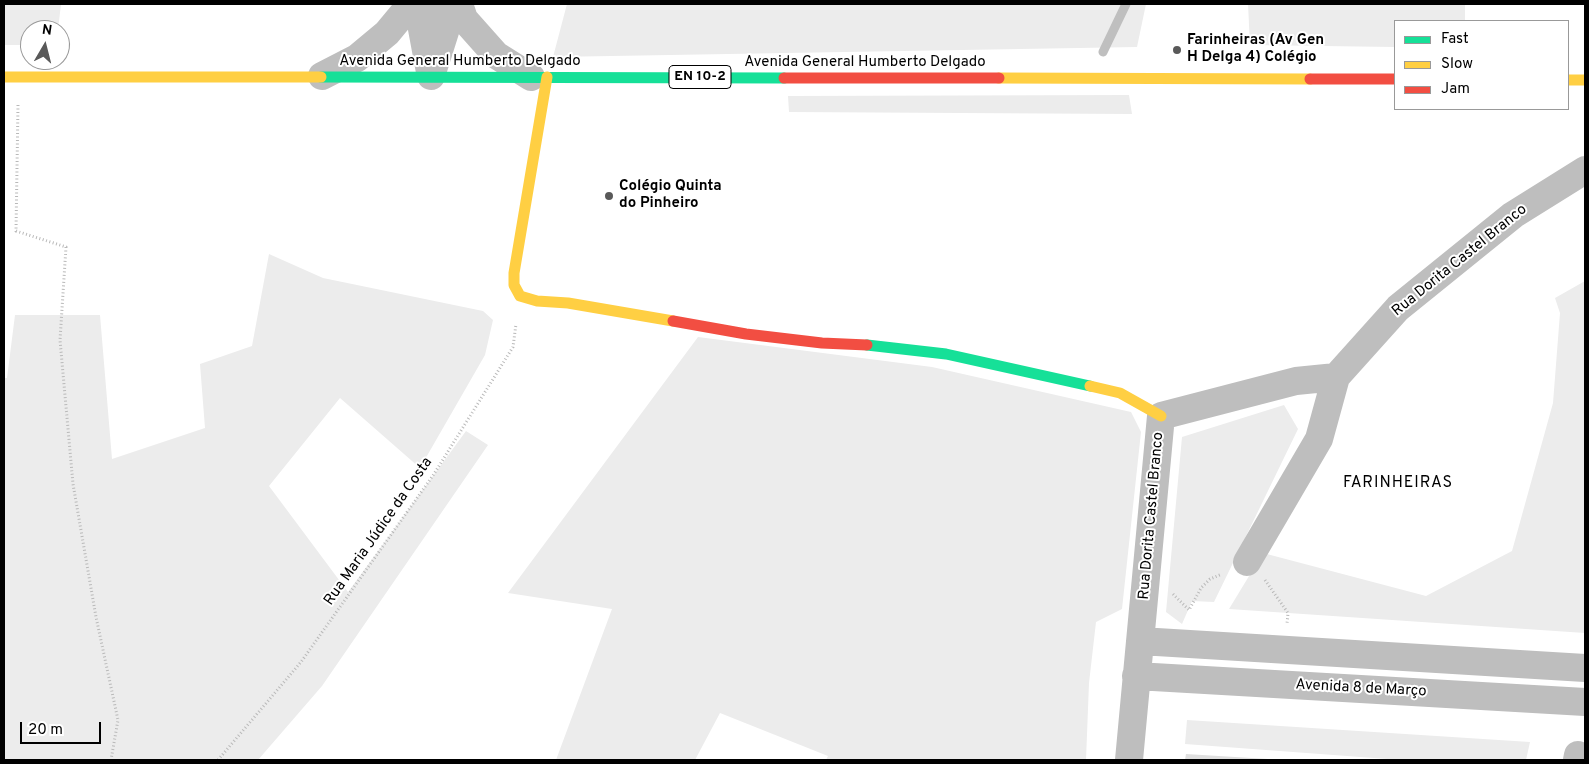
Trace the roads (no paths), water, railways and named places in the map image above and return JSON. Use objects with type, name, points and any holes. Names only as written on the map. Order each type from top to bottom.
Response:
[{"type":"main road","name":"Avenida General Humberto Delgado","points":[[4,77],[431,76],[1394,79]]},
{"type":"main road","points":[[539,77],[514,273],[514,285],[520,296],[537,301],[568,303],[746,334],[822,343],[891,346],[946,354],[1120,393],[1161,416]]},
{"type":"main road","points":[[1569,80],[1585,80]]},
{"type":"street","points":[[322,76],[357,58],[387,33],[411,4]]},
{"type":"street","points":[[425,4],[422,29],[431,76]]},
{"type":"street","points":[[431,76],[448,22],[449,4]]},
{"type":"street","points":[[459,4],[464,19],[496,55],[539,77]]},
{"type":"street","name":"Rua Dorita Castel Branco","points":[[1129,760],[1161,416],[1296,380],[1336,376],[1398,308],[1513,215],[1585,170]]},
{"type":"street","points":[[1247,562],[1319,438],[1336,376]]},
{"type":"street","points":[[1140,641],[1585,668]]},
{"type":"street","name":"Avenida 8 de Março","points":[[1136,676],[1585,702]]},
{"type":"waterway","points":[[1103,52],[1126,4]]},
{"type":"place","name":"Farinheiras (Av Gen H Delga 4) Colégio","points":[[1177,50]]},
{"type":"place","name":"Colégio Quinta do Pinheiro","points":[[609,196]]},
{"type":"district","name":"FARINHEIRAS","points":[[1398,484]]}]
